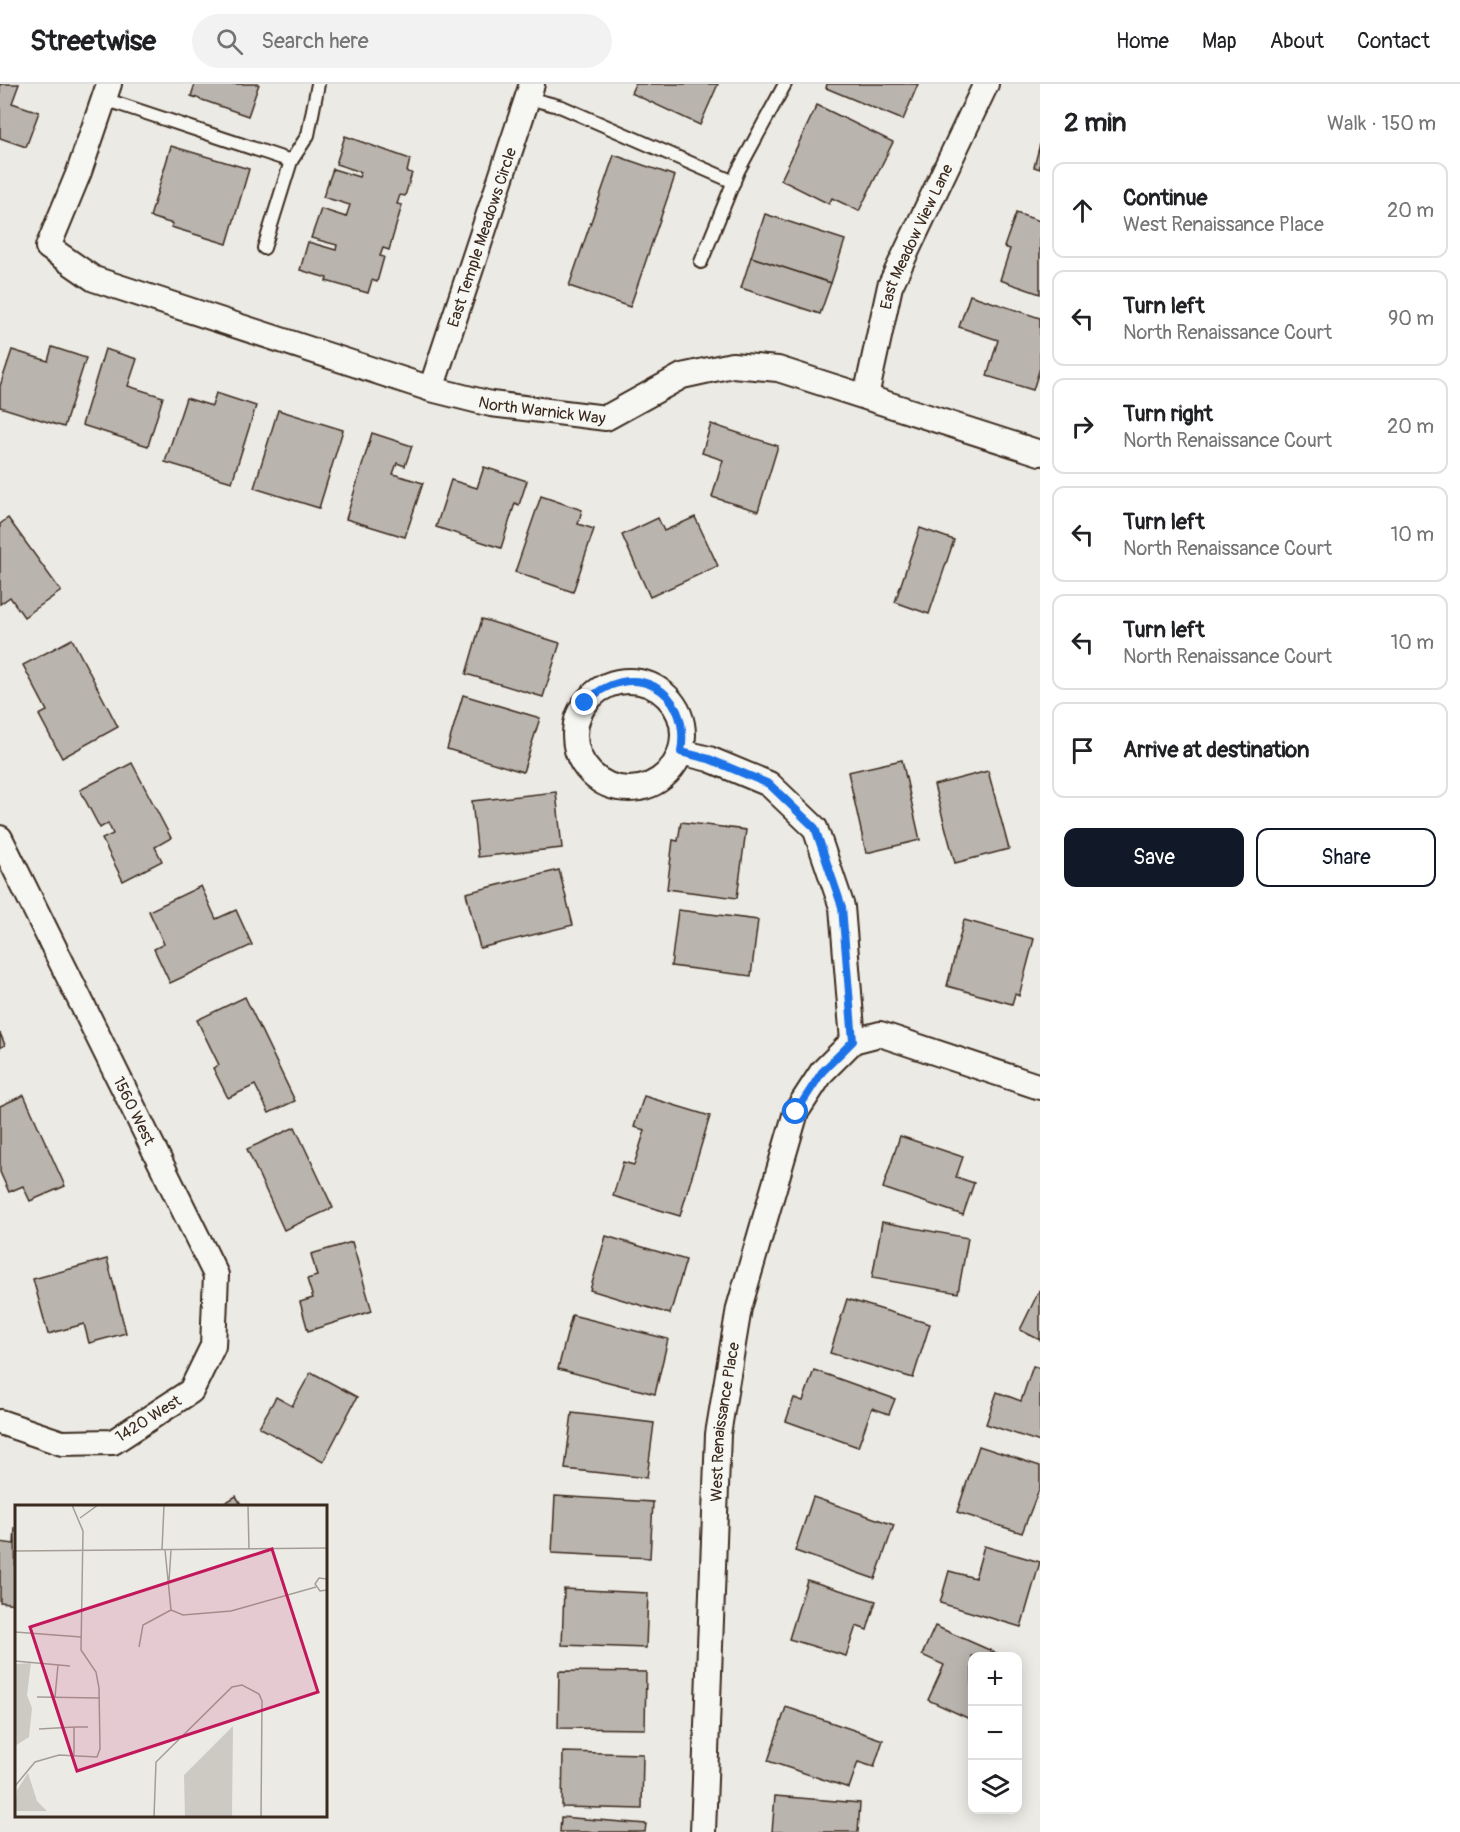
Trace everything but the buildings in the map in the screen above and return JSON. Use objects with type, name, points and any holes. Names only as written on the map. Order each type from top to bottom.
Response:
[{"type":"street","name":"East Meadow View Lane","points":[[866,396],[890,286],[986,84]]},
{"type":"street","name":"North Warnick Way","points":[[106,91],[79,172],[48,247],[94,279],[431,389],[491,404],[606,418],[682,376],[732,365],[778,369],[1040,453]]},
{"type":"street","name":"East Temple Meadows Circle","points":[[431,389],[530,91]]},
{"type":"street","points":[[629,680],[646,683],[661,691],[674,703],[681,718],[684,735],[681,752],[672,768],[658,781],[640,788],[621,789],[604,783],[589,771],[579,756],[575,737],[578,718],[585,703],[597,691],[612,683],[629,680]]},
{"type":"street","points":[[681,752],[709,759],[769,784],[815,828],[842,907],[853,1041],[880,1034],[1040,1087]]},
{"type":"street","name":"1560 West","points":[[0,838],[216,1275],[213,1346],[191,1391]]},
{"type":"street","name":"West Renaissance Place","points":[[703,1832],[718,1434],[739,1308],[796,1112],[822,1072],[853,1041]]},
{"type":"street","name":"1420 West","points":[[0,1422],[62,1443],[112,1442],[191,1391]]},
{"type":"lane","points":[[264,248],[291,161],[308,135],[318,84]]},
{"type":"lane","points":[[701,262],[734,182],[786,84]]},
{"type":"lane","points":[[106,91],[291,161]]},
{"type":"lane","points":[[530,91],[734,182]]},
{"type":"route","points":[[585,703],[597,691],[612,683],[629,680],[646,683],[661,691],[674,703],[681,718],[684,735],[681,752],[709,759],[769,784],[815,828],[842,907],[853,1041],[822,1072],[796,1112]]}]
